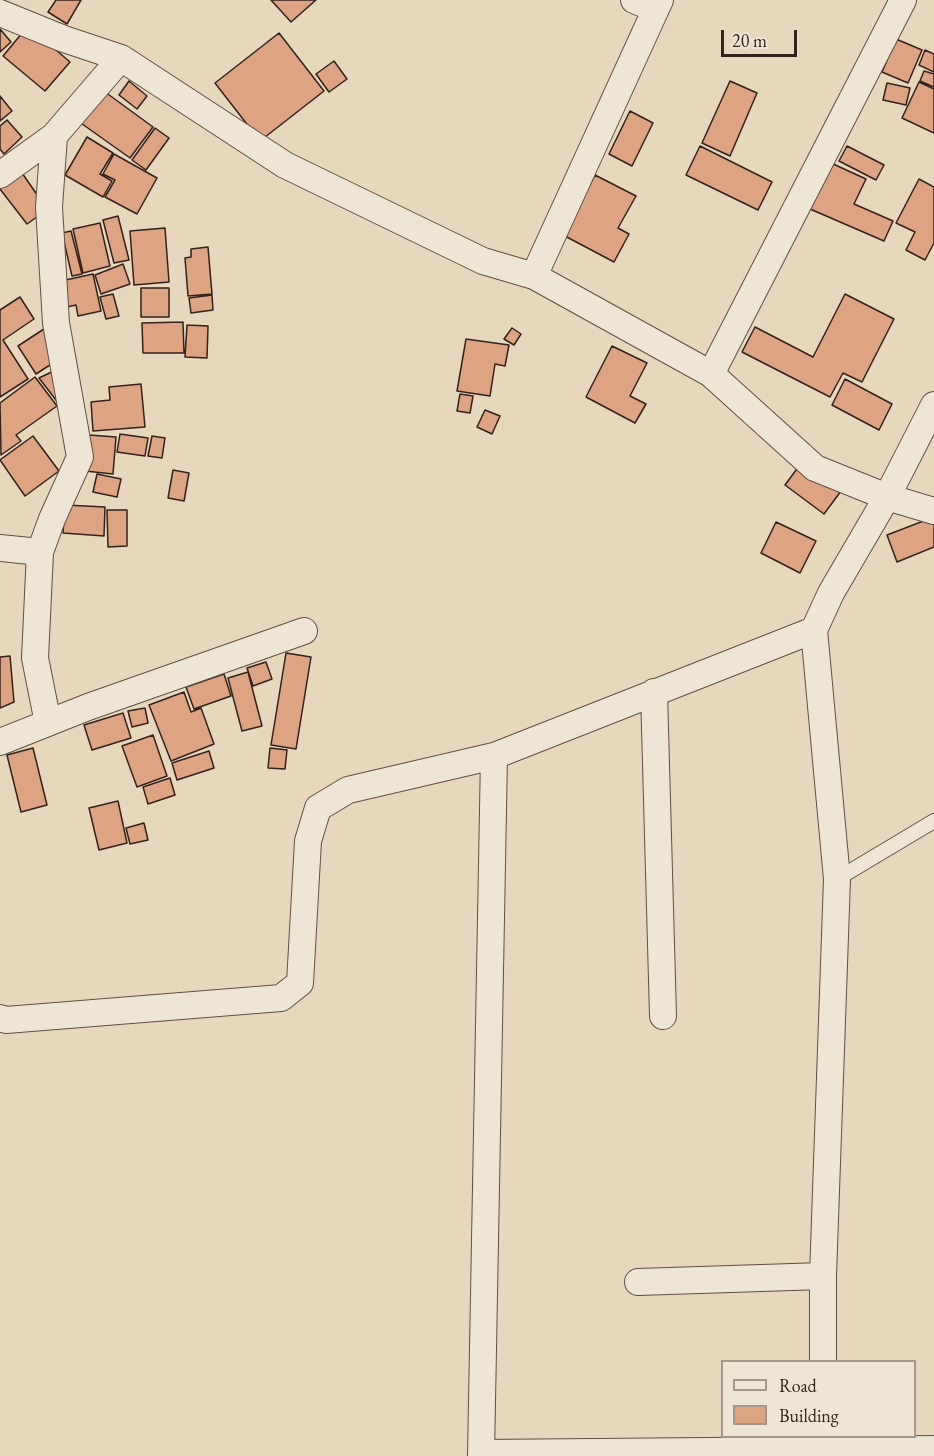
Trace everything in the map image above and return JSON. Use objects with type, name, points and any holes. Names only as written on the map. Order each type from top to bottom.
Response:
[{"type":"street","points":[[711,374],[903,0]]},
{"type":"street","points":[[534,276],[650,3]]},
{"type":"street","points":[[0,13],[64,39],[121,58],[285,165],[483,261],[534,276],[711,374],[815,468],[887,497],[934,511]]},
{"type":"street","points":[[0,175],[54,136],[121,58]]},
{"type":"street","points":[[48,723],[34,658],[40,552],[80,457],[56,323],[49,207],[54,136]]},
{"type":"street","points":[[823,1360],[823,1276],[837,879],[814,630],[831,593],[887,497],[934,405]]},
{"type":"street","points":[[0,548],[40,552]]},
{"type":"street","points":[[0,1018],[281,998],[300,983],[308,841],[318,808],[348,790],[494,756],[814,630]]},
{"type":"street","points":[[0,742],[304,631]]},
{"type":"street","points":[[654,692],[663,1016]]},
{"type":"street","points":[[494,756],[481,1455],[824,1447],[934,1449]]},
{"type":"street","points":[[639,1282],[823,1276]]},
{"type":"lane","points":[[837,879],[934,821]]},
{"type":"building","points":[[56,0],[81,0],[67,24],[48,12]]},
{"type":"building","points":[[271,0],[316,0],[291,22]]},
{"type":"building","points":[[28,26],[70,62],[45,91],[3,56]]},
{"type":"building","points":[[0,29],[11,42],[0,52]]},
{"type":"building","points":[[279,33],[324,91],[260,141],[215,83]]},
{"type":"building","points":[[896,39],[922,50],[908,83],[882,72]]},
{"type":"building","points":[[925,50],[934,54],[934,72],[919,65]]},
{"type":"building","points":[[334,61],[347,79],[329,92],[316,74]]},
{"type":"building","points":[[924,71],[934,74],[934,87],[920,81]]},
{"type":"building","points":[[129,81],[147,96],[137,109],[119,95]]},
{"type":"building","points":[[730,81],[757,93],[730,156],[702,143]]},
{"type":"building","points":[[919,82],[934,89],[934,133],[902,118]]},
{"type":"building","points":[[887,83],[910,88],[906,105],[883,100]]},
{"type":"building","points":[[101,89],[153,127],[130,158],[78,121]]},
{"type":"building","points":[[0,96],[12,111],[0,121]]},
{"type":"building","points":[[630,111],[653,123],[632,166],[609,154]]},
{"type":"building","points":[[7,120],[22,137],[4,154],[0,149],[0,126]]},
{"type":"building","points":[[155,128],[169,138],[146,170],[132,160]]},
{"type":"building","points":[[87,137],[113,153],[100,174],[112,181],[103,197],[65,175]]},
{"type":"building","points":[[700,146],[772,182],[758,210],[686,175]]},
{"type":"building","points":[[847,146],[884,165],[876,180],[839,161]]},
{"type":"building","points":[[114,154],[157,178],[137,214],[105,197],[115,180],[103,174]]},
{"type":"building","points":[[831,163],[866,179],[854,204],[893,221],[884,241],[810,209]]},
{"type":"building","points":[[20,170],[40,199],[41,214],[27,224],[0,189],[0,186]]},
{"type":"building","points":[[595,175],[636,196],[618,228],[629,234],[614,262],[563,235]]},
{"type":"building","points":[[919,179],[934,187],[934,243],[925,260],[906,250],[915,232],[896,223]]},
{"type":"building","points":[[118,216],[129,260],[114,263],[103,220]]},
{"type":"building","points":[[100,223],[110,266],[83,273],[73,229]]},
{"type":"building","points":[[165,228],[169,282],[134,285],[130,231]]},
{"type":"building","points":[[71,231],[82,274],[72,276],[62,233]]},
{"type":"building","points":[[208,247],[212,294],[188,296],[185,258],[191,257],[191,249]]},
{"type":"building","points":[[123,264],[130,284],[101,294],[95,275]]},
{"type":"building","points":[[93,274],[101,311],[78,316],[76,305],[67,307],[61,281]]},
{"type":"building","points":[[141,288],[169,288],[169,317],[141,317]]},
{"type":"building","points":[[113,294],[119,316],[106,319],[100,297]]},
{"type":"building","points":[[845,294],[894,319],[862,382],[843,373],[830,397],[742,352],[755,327],[813,357]]},
{"type":"building","points":[[212,295],[213,310],[191,313],[189,298]]},
{"type":"building","points":[[20,297],[34,319],[3,340],[28,379],[0,397],[0,310]]},
{"type":"building","points":[[183,322],[184,353],[143,353],[142,323]]},
{"type":"building","points":[[187,325],[208,326],[207,358],[185,357]]},
{"type":"building","points":[[47,327],[53,363],[36,374],[18,346]]},
{"type":"building","points":[[512,328],[521,334],[514,345],[504,339]]},
{"type":"building","points":[[466,339],[509,345],[505,366],[495,364],[490,396],[457,391]]},
{"type":"building","points":[[612,346],[647,363],[630,396],[646,404],[635,423],[586,397]]},
{"type":"building","points":[[58,369],[59,404],[39,378]]},
{"type":"building","points":[[35,377],[57,406],[16,435],[21,441],[1,455],[0,403]]},
{"type":"building","points":[[845,379],[892,404],[879,430],[832,405]]},
{"type":"building","points":[[141,384],[145,427],[93,431],[91,402],[110,400],[109,387]]},
{"type":"building","points":[[460,394],[473,396],[470,413],[457,411]]},
{"type":"building","points":[[485,410],[500,416],[492,434],[477,427]]},
{"type":"building","points":[[120,434],[148,438],[145,456],[117,452]]},
{"type":"building","points":[[89,435],[116,437],[113,474],[85,471]]},
{"type":"building","points":[[33,436],[59,471],[25,496],[0,460]]},
{"type":"building","points":[[152,436],[165,438],[162,458],[148,456]]},
{"type":"building","points":[[802,462],[841,491],[824,514],[785,485]]},
{"type":"building","points":[[173,470],[189,473],[184,501],[168,498]]},
{"type":"building","points":[[97,474],[121,479],[117,497],[93,492]]},
{"type":"building","points":[[65,505],[105,507],[104,536],[63,533]]},
{"type":"building","points":[[107,510],[127,510],[127,546],[108,547]]},
{"type":"building","points":[[934,517],[934,547],[897,562],[887,535]]},
{"type":"building","points":[[776,522],[816,541],[800,573],[761,553]]},
{"type":"building","points":[[286,653],[311,657],[296,749],[271,745]]},
{"type":"building","points":[[10,656],[14,702],[0,708],[0,657]]},
{"type":"building","points":[[266,662],[272,679],[253,686],[247,668]]},
{"type":"building","points":[[248,672],[262,726],[242,731],[228,678]]},
{"type":"building","points":[[224,674],[231,696],[194,709],[186,687]]},
{"type":"building","points":[[184,692],[191,712],[201,708],[214,744],[171,761],[149,705]]},
{"type":"building","points":[[145,708],[148,723],[132,727],[128,711]]},
{"type":"building","points":[[123,713],[131,738],[92,750],[84,725]]},
{"type":"building","points":[[153,735],[167,776],[137,787],[122,746]]},
{"type":"building","points":[[33,748],[47,805],[21,812],[7,755]]},
{"type":"building","points":[[270,748],[287,750],[285,769],[268,768]]},
{"type":"building","points":[[209,751],[214,768],[177,780],[172,763]]},
{"type":"building","points":[[170,778],[175,795],[148,804],[143,787]]},
{"type":"building","points":[[118,801],[127,843],[99,850],[89,808]]},
{"type":"building","points":[[144,823],[148,840],[130,844],[126,828]]}]
